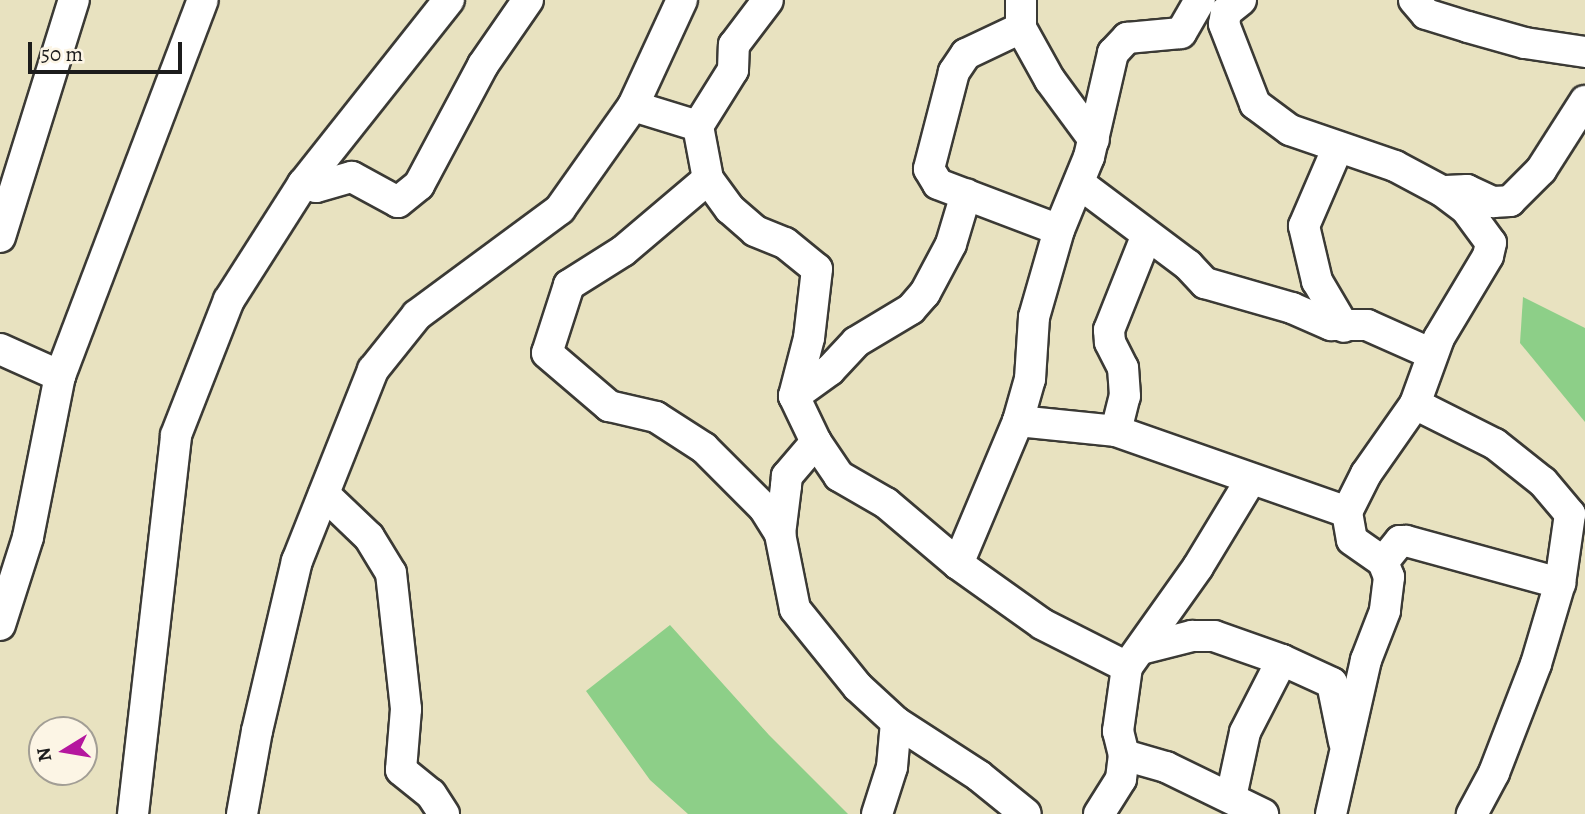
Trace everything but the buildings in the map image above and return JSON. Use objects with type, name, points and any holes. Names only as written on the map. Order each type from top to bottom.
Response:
[{"type":"street","points":[[0,237],[74,0]]},
{"type":"street","points":[[0,625],[28,537],[60,376],[203,0]]},
{"type":"street","points":[[133,814],[176,435],[229,300],[303,184],[449,0]]},
{"type":"street","points":[[303,184],[316,187],[352,177],[398,202],[419,185],[483,65],[528,0]]},
{"type":"street","points":[[242,814],[257,731],[297,561],[373,370],[417,315],[560,209],[633,106],[682,0]]},
{"type":"street","points":[[768,0],[734,45],[733,70],[698,126],[708,179],[730,209],[755,231],[785,243],[817,269],[809,338],[794,396],[816,442],[839,476],[886,503],[958,564],[1042,624],[1134,658],[1192,636],[1214,636],[1282,660],[1332,683],[1346,751]]},
{"type":"street","points":[[958,564],[1018,421],[1030,379],[1034,317],[1059,230],[1080,184],[1094,140],[1113,53],[1127,38],[1181,33],[1200,0]]},
{"type":"street","points":[[1241,0],[1226,12],[1224,24],[1255,104],[1290,130],[1395,166],[1442,191],[1466,209],[1491,250],[1432,354],[1415,404],[1366,474],[1347,512],[1352,540],[1383,562],[1389,577],[1385,611],[1366,660],[1331,814]]},
{"type":"street","points":[[1414,0],[1419,10],[1458,24],[1525,43],[1585,52]]},
{"type":"street","points":[[1059,230],[938,184],[929,169],[947,90],[966,54],[1021,14],[1050,80],[1094,140]]},
{"type":"street","points":[[1442,191],[1467,190],[1493,202],[1510,201],[1541,170],[1585,101]]},
{"type":"street","points":[[633,106],[698,126]]},
{"type":"street","points":[[1338,147],[1304,226],[1318,281],[1343,327]]},
{"type":"street","points":[[708,179],[623,251],[569,285],[547,352],[609,406],[656,417],[704,448],[764,508],[780,534]]},
{"type":"street","points":[[1080,184],[1146,237],[1188,265],[1205,283],[1343,327],[1367,325],[1432,354]]},
{"type":"street","points":[[794,396],[830,370],[856,342],[911,309],[925,293],[951,244],[966,194]]},
{"type":"street","points":[[1116,431],[1125,396],[1124,368],[1110,342],[1108,330],[1146,237]]},
{"type":"street","points":[[0,349],[60,376]]},
{"type":"street","points":[[1415,404],[1495,444],[1543,482],[1577,518],[1560,583],[1506,743],[1472,814]]},
{"type":"street","points":[[1018,421],[1116,431],[1250,481],[1347,512]]},
{"type":"street","points":[[816,442],[787,476],[780,534],[795,609],[858,687],[896,722],[979,776],[1026,814]]},
{"type":"street","points":[[1099,814],[1121,779],[1124,755],[1118,731],[1134,658],[1198,567],[1250,481]]},
{"type":"street","points":[[324,494],[369,537],[391,573],[406,709],[401,770],[431,794],[444,814]]},
{"type":"street","points":[[1383,562],[1400,541],[1406,541],[1560,583]]},
{"type":"street","points":[[1231,797],[1245,732],[1282,660]]},
{"type":"street","points":[[877,814],[892,767],[896,722]]},
{"type":"street","points":[[1124,755],[1166,767],[1264,814]]},
{"type":"green space","points":[[1523,297],[1585,328],[1585,422],[1520,343]]},
{"type":"green space","points":[[670,625],[769,735],[848,814],[688,814],[650,780],[586,691]]}]
